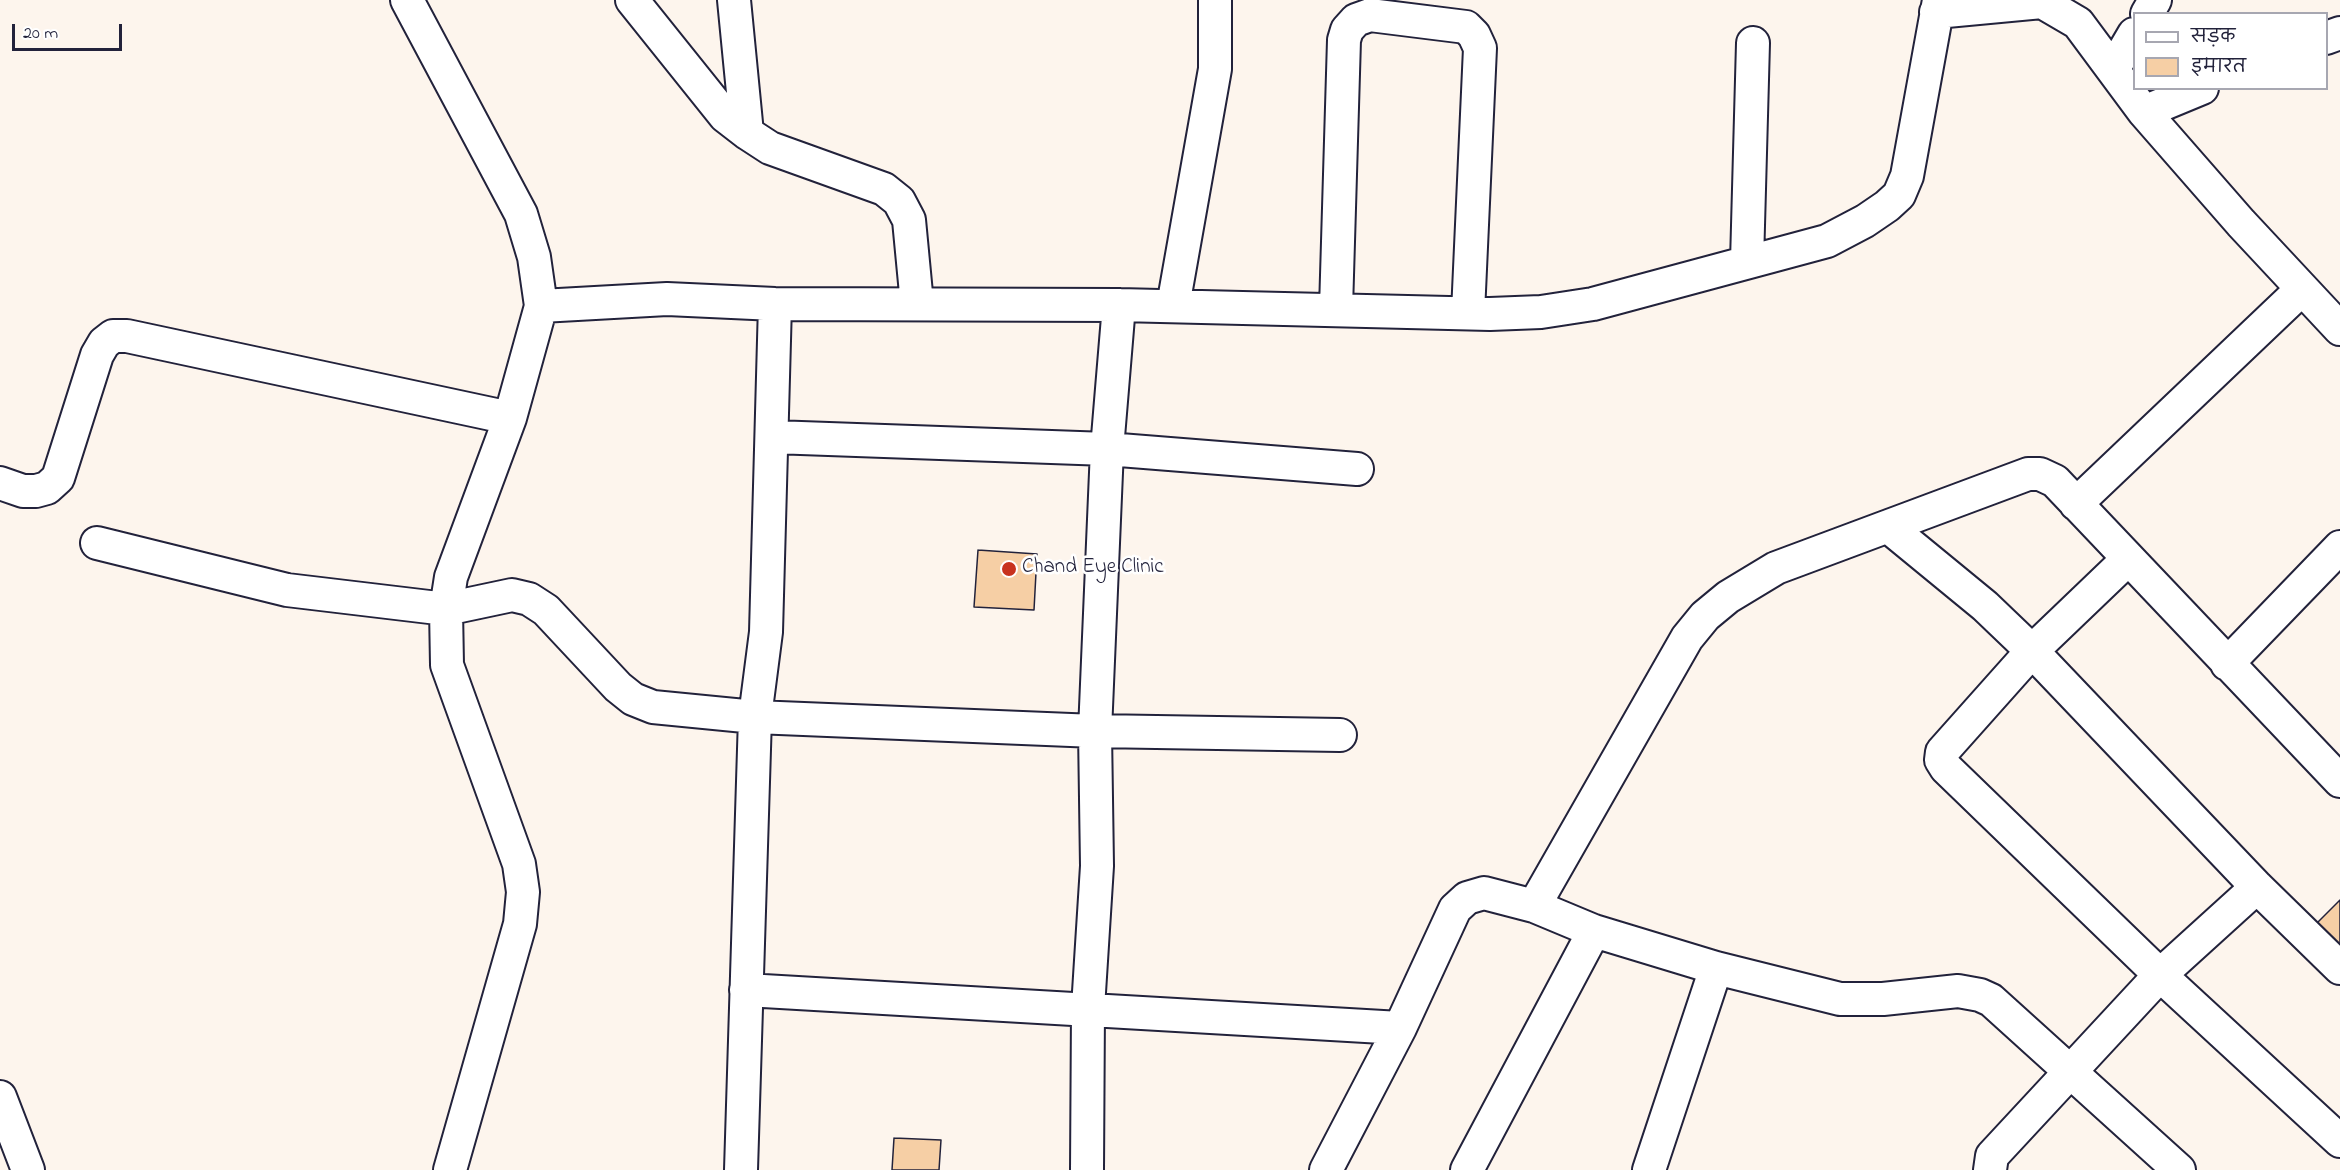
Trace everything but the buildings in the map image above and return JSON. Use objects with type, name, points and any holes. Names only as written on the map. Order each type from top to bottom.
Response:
[{"type":"street","points":[[406,0],[521,213],[534,257],[541,306],[510,418],[451,577],[446,609],[447,664],[519,864],[523,892],[520,924],[450,1170]]},
{"type":"street","points":[[632,0],[725,116],[747,133],[770,148],[884,189],[899,201],[909,220],[917,304]]},
{"type":"street","points":[[734,0],[747,133]]},
{"type":"street","points":[[1173,306],[1215,69],[1215,0]]},
{"type":"street","points":[[541,306],[667,299],[775,304],[1119,305],[1468,313],[1541,312],[1593,304],[1827,241],[1865,221],[1899,195],[1907,176],[1938,6],[2042,2],[2078,23],[2114,68],[2144,112],[2340,329]]},
{"type":"street","points":[[1336,309],[1344,40],[1347,30],[1356,20],[1370,15],[1466,27],[1474,35],[1480,48],[1468,313]]},
{"type":"street","points":[[2114,68],[2133,36]]},
{"type":"street","points":[[1747,262],[1753,43]]},
{"type":"street","points":[[2144,112],[2197,90]]},
{"type":"street","points":[[2076,504],[2302,289]]},
{"type":"street","points":[[741,1170],[755,717],[766,632],[775,304]]},
{"type":"street","points":[[1087,1170],[1088,1008],[1097,866],[1095,730],[1107,449],[1119,305]]},
{"type":"street","points":[[0,483],[23,491],[36,492],[46,488],[58,478],[97,355],[104,343],[113,336],[127,336],[510,418]]},
{"type":"street","points":[[773,437],[1107,449],[1357,470]]},
{"type":"street","points":[[1534,906],[1687,638],[1705,616],[1728,597],[1776,568],[1890,528],[2009,478],[2028,474],[2040,474],[2055,482],[2340,781]]},
{"type":"street","points":[[1890,528],[1985,606],[2032,651],[2257,887],[2340,968]]},
{"type":"street","points":[[97,543],[287,590],[446,609],[512,595],[529,599],[546,610],[618,687],[633,699],[653,707],[755,717],[1095,730],[1340,735]]},
{"type":"street","points":[[2227,664],[2340,547]]},
{"type":"street","points":[[2128,560],[2032,651],[1942,752],[1941,760],[1946,768],[2160,975],[2340,1141]]},
{"type":"street","points":[[1990,1170],[1992,1156],[2069,1071],[2160,975],[2257,887]]},
{"type":"street","points":[[1326,1170],[1400,1028],[1455,909],[1467,898],[1484,893],[1534,906],[1594,931],[1716,968],[1840,999],[1883,999],[1958,991],[1980,995],[1991,1000],[2179,1170]]},
{"type":"street","points":[[1467,1170],[1594,931]]},
{"type":"street","points":[[1649,1170],[1716,968]]},
{"type":"street","points":[[746,990],[1088,1008],[1400,1028]]},
{"type":"street","points":[[0,1097],[28,1170]]},
{"type":"place","name":"Chand Eye Clinic","points":[[1009,569]]}]
